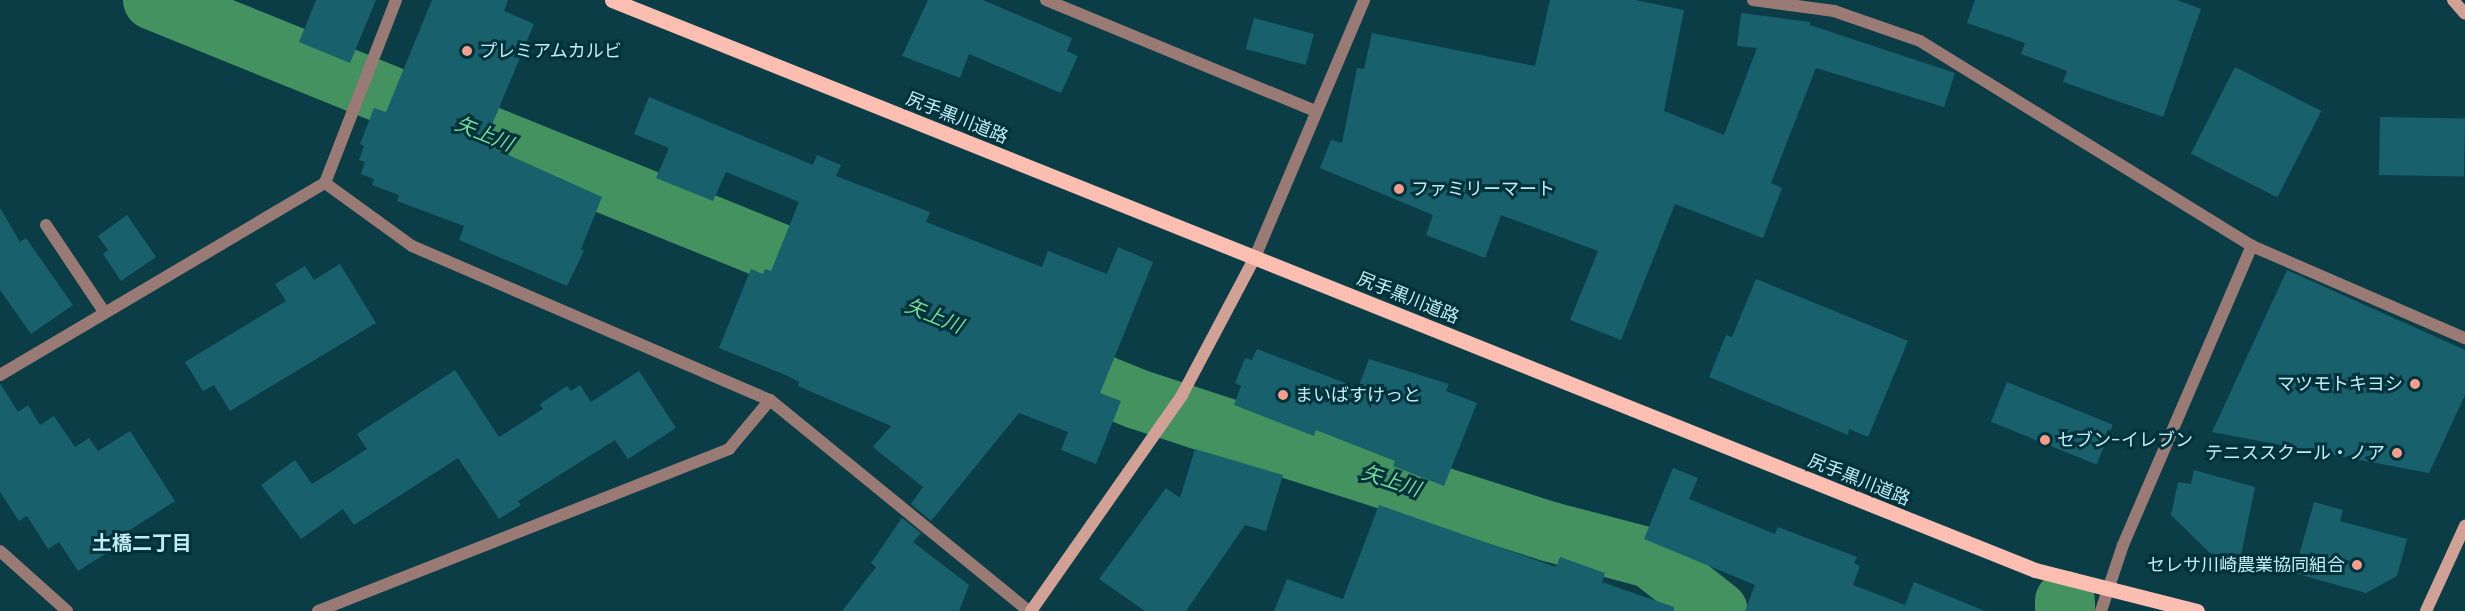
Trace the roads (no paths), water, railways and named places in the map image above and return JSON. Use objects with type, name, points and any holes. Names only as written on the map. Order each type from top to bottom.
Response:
[{"type":"main road","name":"尻手黒川道路","points":[[612,0],[1899,518],[2036,570],[2106,590],[2197,611]]},
{"type":"street","points":[[0,375],[324,183],[396,0]]},
{"type":"street","points":[[1046,0],[1315,111]]},
{"type":"street","points":[[324,183],[412,246],[770,400],[1030,611],[1182,395],[1255,257],[1364,0]]},
{"type":"street","points":[[1753,0],[1834,11],[1920,41],[2252,246],[2465,338]]},
{"type":"street","points":[[2453,0],[2465,14]]},
{"type":"street","points":[[46,225],[105,313]]},
{"type":"street","points":[[2101,611],[2106,590],[2252,246]]},
{"type":"street","points":[[318,611],[729,448],[770,400]]},
{"type":"street","points":[[2426,611],[2465,526]]},
{"type":"street","points":[[0,551],[67,611]]},
{"type":"waterway","name":"矢上川","points":[[153,0],[854,284]]},
{"type":"waterway","name":"矢上川","points":[[1026,354],[1137,399],[1225,428],[1551,532],[1650,558],[1718,611]]},
{"type":"waterway","name":"矢上川","points":[[2065,601],[2065,611]]},
{"type":"place","name":"プレミアムカルビ","points":[[467,51]]},
{"type":"place","name":"ファミリーマート","points":[[1399,189]]},
{"type":"place","name":"マツモトキヨシ","points":[[2415,384]]},
{"type":"place","name":"まいばすけっと","points":[[1283,395]]},
{"type":"place","name":"セブン-イレブン","points":[[2045,440]]},
{"type":"place","name":"テニススクール・ノア","points":[[2397,453]]},
{"type":"place","name":"セレサ川崎農業協同組合","points":[[2357,565]]},
{"type":"district","name":"土橋二丁目","points":[[142,543]]}]
